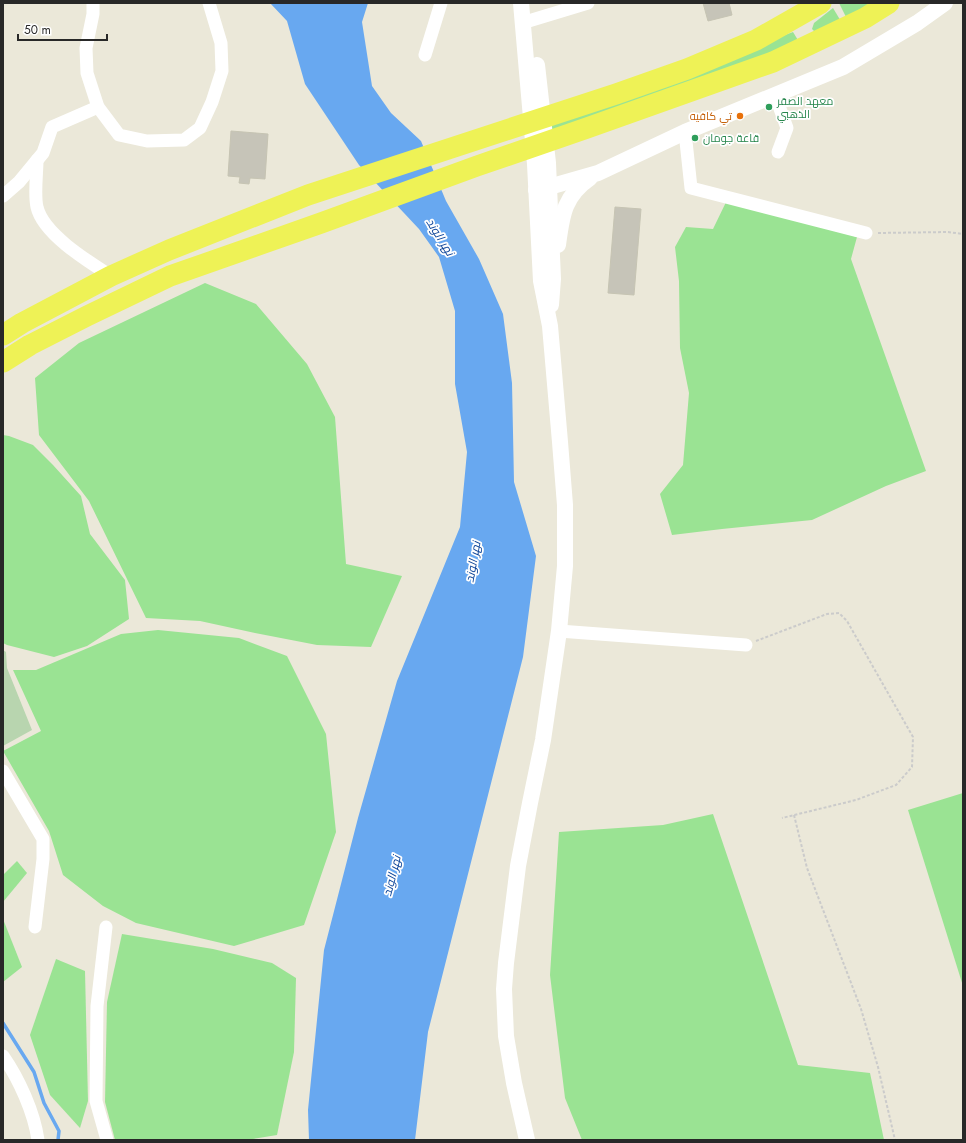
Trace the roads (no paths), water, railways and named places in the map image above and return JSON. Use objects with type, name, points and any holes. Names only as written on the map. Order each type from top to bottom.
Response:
[{"type":"main road","points":[[3,335],[22,323],[111,276],[169,250],[308,195],[616,94],[687,69],[756,40],[821,3]]},
{"type":"main road","points":[[3,362],[30,345],[80,319],[170,276],[773,62],[865,18],[889,3]]},
{"type":"street","points":[[93,3],[93,14],[86,48],[87,74],[98,106],[119,135],[147,141],[184,140],[200,128],[212,102],[222,71],[220,43],[209,3]]},
{"type":"street","points":[[425,55],[441,3]]},
{"type":"street","points":[[521,3],[527,22],[542,189],[553,279]]},
{"type":"street","points":[[527,22],[531,3]]},
{"type":"street","points":[[527,22],[588,3]]},
{"type":"street","points":[[542,189],[598,173],[685,132],[843,67],[917,23],[945,3]]},
{"type":"street","points":[[775,95],[787,128],[778,152]]},
{"type":"street","points":[[3,196],[19,182],[43,153],[52,127],[98,106]]},
{"type":"street","points":[[685,132],[691,188],[866,233]]},
{"type":"street","points":[[37,160],[36,207],[43,221],[56,236],[86,260],[111,276]]},
{"type":"street","points":[[550,326],[553,279],[561,228],[567,202],[578,187],[598,173]]},
{"type":"street","points":[[527,1140],[514,1083],[506,1036],[504,995],[506,962],[518,866],[543,740],[559,632],[565,566],[565,505],[550,326],[541,281],[542,189]]},
{"type":"street","points":[[559,632],[746,645]]},
{"type":"street","points":[[3,771],[43,839],[43,859],[35,927]]},
{"type":"street","points":[[106,927],[97,1006],[96,1101],[106,1140]]},
{"type":"street","points":[[4,1058],[22,1090],[30,1111],[38,1140]]},
{"type":"water","name":"نهر الوند","points":[[270,3],[368,3],[362,22],[372,86],[391,113],[421,141],[446,201],[479,259],[503,314],[512,383],[514,482],[536,556],[523,657],[428,1032],[415,1140],[309,1140],[308,1110],[324,950],[358,818],[397,681],[460,527],[467,452],[455,384],[455,311],[439,257],[419,229],[359,165],[305,84],[287,21]]},
{"type":"waterway","points":[[3,1023],[34,1072],[44,1103],[59,1131],[58,1140]]},
{"type":"place","name":"معهد الصقر الذهبي","points":[[769,107]]},
{"type":"place","name":"تي كافيه","points":[[740,116]]},
{"type":"place","name":"قاعة جومان","points":[[695,138]]}]
